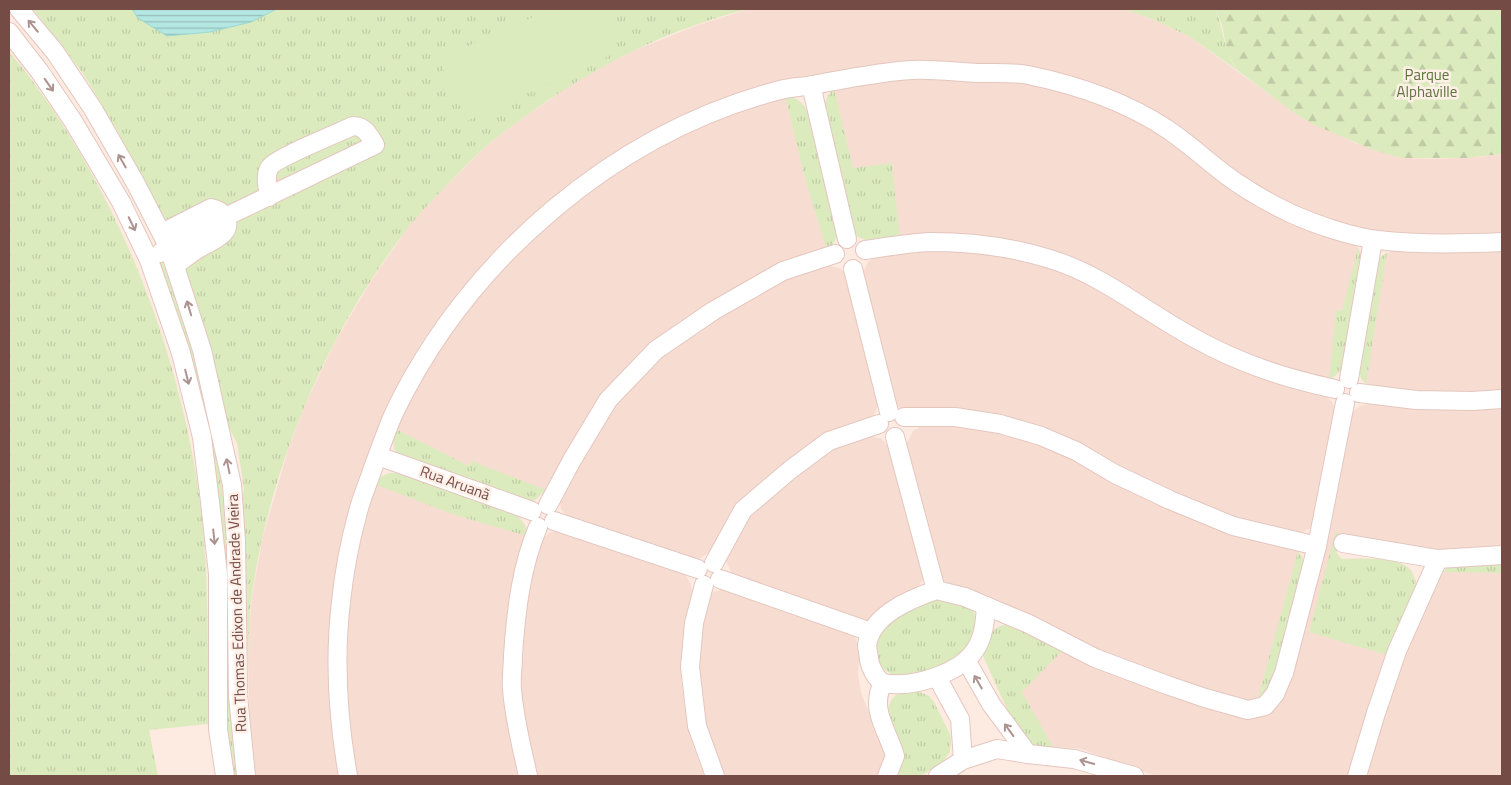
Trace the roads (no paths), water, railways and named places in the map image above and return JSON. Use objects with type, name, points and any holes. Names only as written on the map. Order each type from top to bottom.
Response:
[{"type":"street","name":"Rua Thomas Edixon de Andrade Vieira","points":[[19,9],[55,52],[93,109],[165,241],[175,265],[202,350],[232,485],[236,541],[238,696],[246,776]]},
{"type":"street","name":"Rua Thomas Edixon de Andrade Vieira","points":[[9,32],[40,72],[73,121],[121,202],[149,260],[180,353],[202,437],[218,574],[218,729],[225,776]]},
{"type":"street","points":[[348,776],[338,703],[340,605],[358,511],[394,413],[418,369],[451,319],[511,248],[545,215],[597,175],[667,133],[720,110],[782,89],[842,78],[913,70],[1022,74],[1079,87],[1123,104],[1164,126],[1198,150],[1227,176],[1289,212],[1329,227],[1373,240],[1438,245],[1502,242]]},
{"type":"street","points":[[811,85],[847,239]]},
{"type":"street","points":[[149,260],[165,241],[194,232],[269,197],[375,145],[364,128],[353,126],[271,165],[268,172],[269,197]]},
{"type":"street","points":[[314,144],[326,169]]},
{"type":"street","points":[[175,265],[200,247],[218,239],[224,233],[227,224],[226,217]]},
{"type":"street","points":[[852,238],[859,241],[866,250],[864,261],[859,267],[853,269],[841,266],[836,260],[835,254],[838,244],[847,239],[852,238]]},
{"type":"street","points":[[986,606],[983,630],[975,650],[966,660],[937,677],[905,685],[883,683],[870,665],[867,646],[871,632],[885,616],[903,604],[936,590],[965,597],[1029,624],[1095,658],[1174,688],[1248,710],[1265,706],[1275,694],[1284,673],[1317,546],[1347,391],[1373,240]]},
{"type":"street","points":[[866,250],[928,242],[958,243],[993,247],[1050,259],[1087,273],[1196,339],[1234,358],[1290,379],[1347,391],[1416,400],[1472,401],[1502,398]]},
{"type":"street","points":[[528,776],[512,688],[515,629],[519,598],[532,542],[543,516],[572,460],[608,400],[656,350],[713,311],[783,271],[835,254]]},
{"type":"street","points":[[853,269],[890,418]]},
{"type":"street","points":[[715,776],[697,726],[690,667],[694,623],[709,574],[743,510],[790,470],[829,441],[890,418],[955,417],[1000,424],[1041,436],[1076,451],[1115,474],[1170,500],[1233,526],[1317,546]]},
{"type":"street","points":[[890,418],[881,430],[884,434],[895,437],[936,590]]},
{"type":"street","name":"Rua Aruanã","points":[[378,456],[871,632]]},
{"type":"street","points":[[1343,543],[1438,559],[1502,555]]},
{"type":"street","points":[[1357,776],[1397,651],[1438,559]]},
{"type":"street","points":[[966,660],[991,704],[1028,754]]},
{"type":"street","points":[[937,677],[960,719],[963,760]]},
{"type":"street","points":[[883,683],[878,693],[878,711],[895,756],[888,776]]},
{"type":"street","points":[[938,776],[963,760],[998,749],[1074,759],[1134,776]]},
{"type":"water","points":[[132,9],[277,9],[251,22],[210,32],[167,36],[138,18]]},
{"type":"park label","name":"Parque Alphaville","points":[[1427,84]]}]
